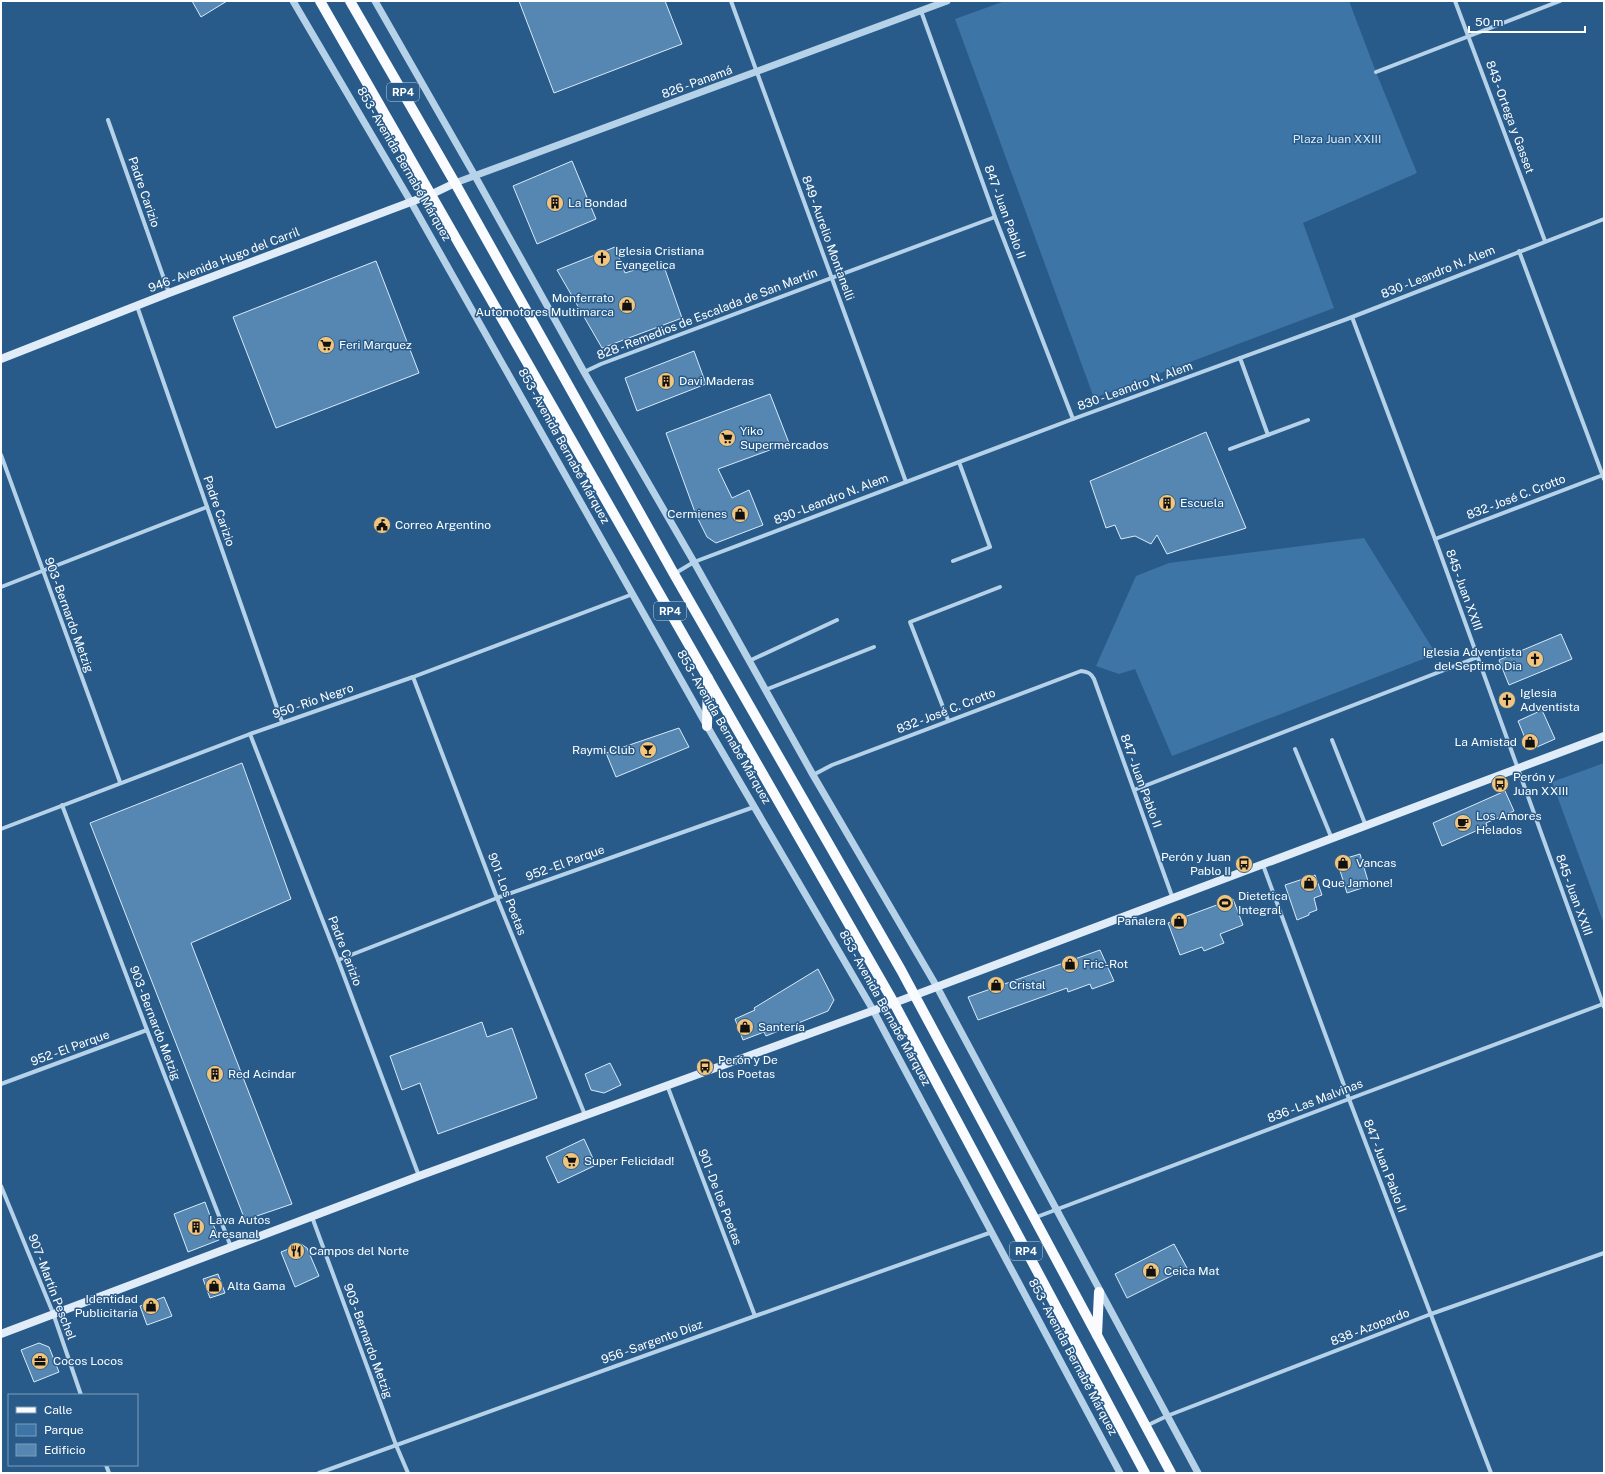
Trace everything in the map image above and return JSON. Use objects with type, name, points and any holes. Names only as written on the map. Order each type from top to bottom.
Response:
[{"type":"main road","name":"853 - Avenida Bernabé Márquez","points":[[320,1],[432,194],[894,1003],[1145,1473]]},
{"type":"main road","name":"RP4","points":[[350,1],[456,184],[674,574],[915,995],[1171,1473]]},
{"type":"main road","name":"946 - Avenida Hugo del Carril","points":[[1,359],[169,293],[456,184]]},
{"type":"main road","points":[[707,726],[708,678]]},
{"type":"main road","points":[[1,1334],[419,1176],[894,1003],[1173,899],[1604,736]]},
{"type":"main road","points":[[1097,1335],[1099,1292]]},
{"type":"street","name":"853 - Avenida Bernabé Márquez","points":[[293,1],[411,202],[707,726],[873,1010],[1120,1473]]},
{"type":"street","points":[[374,1],[475,176],[584,372],[694,562],[813,775],[937,987],[1099,1292],[1198,1473]]},
{"type":"street","name":"849 - Aurelio Montanelli","points":[[731,1],[906,482]]},
{"type":"street","name":"826 - Panamá","points":[[456,184],[947,1]]},
{"type":"street","name":"843 - Ortega y Gasset","points":[[1455,1],[1545,241]]},
{"type":"street","points":[[1376,72],[1560,1]]},
{"type":"street","name":"847 - Juan Pablo II","points":[[921,11],[995,217],[1073,420]]},
{"type":"street","name":"Padre Carizio","points":[[108,120],[169,293]]},
{"type":"street","name":"828 - Remedios de Escalada de San Martín","points":[[584,372],[601,364],[995,217]]},
{"type":"street","name":"830 - Leandro N. Alem","points":[[674,574],[694,562],[959,462],[1352,317],[1604,219]]},
{"type":"street","points":[[1520,251],[1603,476]]},
{"type":"street","name":"Padre Carizio","points":[[138,306],[282,722]]},
{"type":"street","name":"845 - Juan XXIII","points":[[1352,317],[1435,539],[1604,1006]]},
{"type":"street","points":[[1240,358],[1268,435]]},
{"type":"street","points":[[1230,449],[1308,420]]},
{"type":"street","name":"903 - Bernardo Metzig","points":[[1,455],[120,782]]},
{"type":"street","points":[[952,561],[990,547],[959,462]]},
{"type":"street","name":"832 - José C. Crotto","points":[[1435,539],[1603,476]]},
{"type":"street","points":[[1,587],[207,507]]},
{"type":"street","points":[[948,720],[910,622],[1000,588]]},
{"type":"street","name":"950 - Río Negro","points":[[1,828],[282,722],[413,677],[633,594]]},
{"type":"street","points":[[749,661],[837,620]]},
{"type":"street","points":[[765,690],[874,647]]},
{"type":"street","points":[[1134,790],[1478,657]]},
{"type":"street","name":"832 - José C. Crotto","points":[[813,775],[832,765],[948,720],[1081,671],[1088,672]]},
{"type":"street","name":"847 - Juan Pablo II","points":[[1088,672],[1094,679],[1173,899]]},
{"type":"street","name":"901 - Los Poetas","points":[[413,677],[497,898],[586,1116]]},
{"type":"street","name":"Padre Carizio","points":[[250,734],[338,960],[419,1176]]},
{"type":"street","points":[[1332,740],[1366,827]]},
{"type":"street","points":[[1296,749],[1332,839]]},
{"type":"street","name":"903 - Bernardo Metzig","points":[[62,805],[231,1247]]},
{"type":"street","name":"952 - El Parque","points":[[338,960],[497,898],[754,807]]},
{"type":"street","name":"847 - Juan Pablo II","points":[[1263,865],[1349,1099],[1491,1473]]},
{"type":"street","name":"836 - Las Malvinas","points":[[1034,1218],[1349,1099],[1604,1006]]},
{"type":"street","name":"952 - El Parque","points":[[1,1084],[147,1030]]},
{"type":"street","name":"901 - De los Poetas","points":[[667,1085],[755,1316]]},
{"type":"street","name":"907 - Martín Peschel","points":[[1,1186],[53,1314],[81,1394]]},
{"type":"street","name":"903 - Bernardo Metzig","points":[[312,1216],[396,1445],[408,1473]]},
{"type":"street","name":"956 - Sargento Díaz","points":[[319,1473],[992,1232]]},
{"type":"street","name":"838 - Azopardo","points":[[1145,1426],[1166,1416],[1431,1314],[1604,1253]]},
{"type":"green space","name":"Plaza Juan XXIII","points":[[1005,1],[1349,1],[1417,173],[1303,223],[1334,308],[1094,398],[955,19]]},
{"type":"green space","points":[[1364,538],[1436,654],[1172,756],[1135,669],[1119,674],[1096,666],[1136,576],[1169,563]]},
{"type":"green space","points":[[1604,763],[1604,924],[1552,782]]},
{"type":"building","points":[[192,1],[227,1],[201,17]]},
{"type":"building","points":[[519,1],[665,1],[682,44],[554,93]]},
{"type":"building","name":"La Bondad","points":[[572,161],[596,219],[537,244],[513,186]]},
{"type":"building","name":"Monferrato Automotores Multimarca","points":[[615,247],[625,273],[662,261],[682,318],[602,348],[557,270]]},
{"type":"building","name":"Feri Marquez","points":[[376,261],[419,373],[276,428],[233,317]]},
{"type":"building","name":"Davi Maderas","points":[[694,351],[706,384],[637,411],[625,378]]},
{"type":"building","name":"Yiko Supermercados","points":[[770,394],[789,443],[718,469],[732,498],[749,490],[763,525],[716,543],[707,537],[696,515],[666,433]]},
{"type":"building","name":"Escuela","points":[[1206,432],[1246,528],[1167,554],[1157,535],[1151,544],[1135,536],[1121,539],[1115,525],[1106,528],[1090,481]]},
{"type":"building","name":"Iglesia Adventista del Septimo Dia","points":[[1561,634],[1572,659],[1509,685],[1499,660]]},
{"type":"building","points":[[1542,710],[1555,739],[1530,750],[1518,721]]},
{"type":"building","name":"Raymi Club","points":[[679,728],[689,747],[616,777],[606,753]]},
{"type":"building","name":"Red Acindar","points":[[242,763],[291,899],[191,943],[292,1204],[245,1220],[90,823]]},
{"type":"building","points":[[1505,791],[1514,811],[1486,823],[1487,826],[1442,846],[1433,823]]},
{"type":"building","points":[[1360,854],[1368,881],[1360,884],[1362,888],[1347,893],[1337,861]]},
{"type":"building","points":[[1315,875],[1322,895],[1314,898],[1317,910],[1297,920],[1285,885]]},
{"type":"building","points":[[1233,899],[1243,925],[1220,934],[1224,943],[1204,951],[1202,947],[1180,955],[1168,923]]},
{"type":"building","points":[[1100,950],[1114,981],[1092,989],[1090,984],[1068,992],[1067,988],[978,1020],[968,997]]},
{"type":"building","points":[[818,969],[834,1000],[828,1011],[766,1036],[764,1032],[743,1040],[735,1019],[755,1010],[754,1008]]},
{"type":"building","points":[[482,1022],[487,1037],[512,1028],[537,1098],[438,1134],[420,1083],[402,1090],[390,1056]]},
{"type":"building","points":[[610,1063],[621,1085],[604,1093],[591,1090],[585,1074]]},
{"type":"building","name":"Super Felicidad!","points":[[584,1139],[596,1165],[558,1183],[546,1157]]},
{"type":"building","name":"Lava Autos Aresanal","points":[[205,1202],[219,1240],[188,1252],[174,1214]]},
{"type":"building","points":[[301,1244],[307,1248],[319,1276],[295,1287],[281,1252]]},
{"type":"building","name":"Ceica Mat","points":[[1174,1244],[1187,1268],[1127,1298],[1115,1274]]},
{"type":"building","name":"Alta Gama","points":[[218,1274],[225,1293],[210,1298],[203,1279]]},
{"type":"building","points":[[164,1297],[172,1316],[147,1325],[140,1306]]},
{"type":"building","name":"Cocos Locos","points":[[39,1343],[49,1347],[59,1372],[34,1382],[21,1350]]},
{"type":"place","name":"La Bondad","points":[[555,203]]},
{"type":"place","name":"Iglesia Cristiana Evangelica","points":[[602,258]]},
{"type":"place","name":"Monferrato Automotores Multimarca","points":[[627,305]]},
{"type":"place","name":"Feri Marquez","points":[[326,345]]},
{"type":"place","name":"Davi Maderas","points":[[666,381]]},
{"type":"place","name":"Yiko Supermercados","points":[[727,438]]},
{"type":"place","name":"Escuela","points":[[1167,503]]},
{"type":"place","name":"Cermienes","points":[[740,514]]},
{"type":"place","name":"Correo Argentino","points":[[382,525]]},
{"type":"place","name":"Iglesia Adventista del Septimo Dia","points":[[1535,659]]},
{"type":"place","name":"Iglesia Adventista","points":[[1507,700]]},
{"type":"place","name":"La Amistad","points":[[1530,742]]},
{"type":"place","name":"Raymi Club","points":[[648,750]]},
{"type":"place","name":"Perón y Juan XXIII","points":[[1500,784]]},
{"type":"place","name":"Los Amores Helados","points":[[1463,823]]},
{"type":"place","name":"Vancas","points":[[1343,863]]},
{"type":"place","name":"Perón y Juan Pablo II","points":[[1244,864]]},
{"type":"place","name":"Que Jamone!","points":[[1309,883]]},
{"type":"place","name":"Dietetica Integral","points":[[1225,903]]},
{"type":"place","name":"Pañalera","points":[[1179,921]]},
{"type":"place","name":"Fric-Rot","points":[[1070,964]]},
{"type":"place","name":"Cristal","points":[[996,985]]},
{"type":"place","name":"Santería","points":[[745,1027]]},
{"type":"place","name":"Perón y De los Poetas","points":[[705,1067]]},
{"type":"place","name":"Red Acindar","points":[[215,1074]]},
{"type":"place","name":"Super Felicidad!","points":[[571,1161]]},
{"type":"place","name":"Lava Autos Aresanal","points":[[196,1227]]},
{"type":"place","name":"Campos del Norte","points":[[296,1251]]},
{"type":"place","name":"Ceica Mat","points":[[1151,1271]]},
{"type":"place","name":"Alta Gama","points":[[214,1286]]},
{"type":"place","name":"Identidad Publicitaria","points":[[151,1306]]},
{"type":"place","name":"Cocos Locos","points":[[40,1361]]}]
